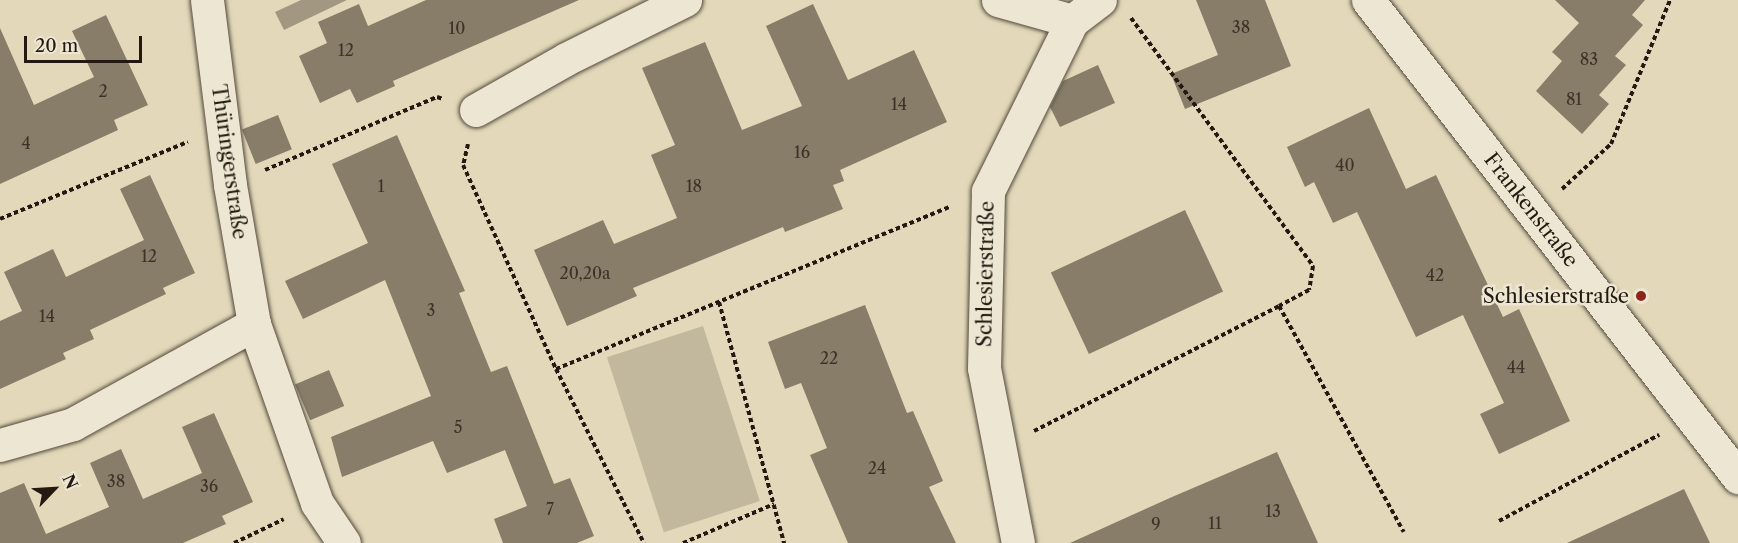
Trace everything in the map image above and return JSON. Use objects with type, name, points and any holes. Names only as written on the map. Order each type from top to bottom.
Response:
[{"type":"street","name":"Thüringerstraße","points":[[207,0],[230,184],[254,324],[317,503],[344,543]]},
{"type":"street","points":[[476,110],[566,59],[685,0]]},
{"type":"street","points":[[998,0],[1072,21]]},
{"type":"street","name":"Schlesierstraße","points":[[1018,543],[984,368],[987,190],[1072,21],[1100,0]]},
{"type":"street","name":"Frankenstraße","points":[[1368,0],[1738,477]]},
{"type":"street","points":[[0,445],[73,424],[254,324]]},
{"type":"path","points":[[1534,214],[1611,144],[1670,0]]},
{"type":"path","points":[[1000,449],[1309,290],[1313,266],[1136,24]]},
{"type":"path","points":[[230,184],[437,97],[476,110],[463,165],[556,369],[644,543]]},
{"type":"path","points":[[0,219],[223,128]]},
{"type":"path","points":[[556,369],[987,190]]},
{"type":"path","points":[[719,302],[784,543]]},
{"type":"path","points":[[1279,306],[1404,531]]},
{"type":"path","points":[[1499,521],[1693,417]]},
{"type":"path","points":[[234,543],[317,503]]},
{"type":"path","points":[[683,543],[774,504]]},
{"type":"shaded area","points":[[301,0],[347,0],[284,30],[275,12]]},
{"type":"shaded area","points":[[703,326],[760,501],[664,532],[607,357]]},
{"type":"building","points":[[426,0],[579,0],[393,81],[395,86],[357,103],[350,89],[320,103],[299,56],[327,43],[318,22],[359,4],[368,26]]},
{"type":"building","points":[[1196,0],[1265,0],[1291,66],[1185,109],[1171,74],[1218,55]]},
{"type":"building","points":[[1555,0],[1645,0],[1632,15],[1643,25],[1615,56],[1626,65],[1599,95],[1609,104],[1582,134],[1536,91],[1562,61],[1552,52],[1579,23]]},
{"type":"building","points":[[813,4],[848,80],[914,50],[947,122],[840,170],[844,181],[833,185],[843,209],[785,232],[783,227],[633,288],[637,296],[567,326],[534,250],[603,220],[614,244],[677,218],[651,155],[675,145],[642,68],[705,42],[742,130],[802,106],[766,26]]},
{"type":"building","points":[[106,15],[148,105],[114,120],[118,130],[0,184],[0,28],[34,105],[94,77],[72,31]]},
{"type":"building","points":[[1098,65],[1115,103],[1060,127],[1050,107],[1063,81]]},
{"type":"building","points":[[1369,108],[1406,189],[1436,175],[1503,317],[1519,309],[1570,421],[1499,454],[1480,414],[1504,403],[1463,315],[1416,337],[1357,212],[1333,223],[1314,182],[1305,187],[1287,147]]},
{"type":"building","points":[[278,115],[292,149],[256,164],[242,130]]},
{"type":"building","points":[[397,135],[465,291],[459,293],[491,372],[507,366],[554,484],[570,478],[594,536],[577,543],[503,543],[494,519],[527,506],[505,450],[447,473],[433,441],[342,477],[331,437],[431,396],[385,280],[303,319],[285,281],[368,243],[332,164]]},
{"type":"building","points":[[150,175],[195,273],[163,288],[166,294],[90,330],[94,339],[63,353],[66,359],[0,389],[0,321],[22,311],[4,272],[53,249],[66,277],[144,240],[120,189]]},
{"type":"building","points":[[1185,210],[1223,292],[1089,354],[1051,273]]},
{"type":"building","points":[[865,305],[907,413],[913,411],[943,481],[929,487],[956,543],[848,543],[810,455],[827,448],[801,383],[785,389],[768,342]]},
{"type":"building","points":[[329,370],[344,406],[310,420],[295,384]]},
{"type":"building","points":[[214,413],[253,502],[222,516],[226,524],[183,543],[0,543],[0,493],[24,483],[46,534],[109,507],[90,463],[121,449],[143,499],[202,473],[182,427]]},
{"type":"building","points":[[1277,452],[1318,543],[1070,543],[1172,497]]},
{"type":"building","points":[[1684,489],[1710,543],[1567,543]]},
{"type":"place","name":"Schlesierstraße","points":[[1641,296]]}]
